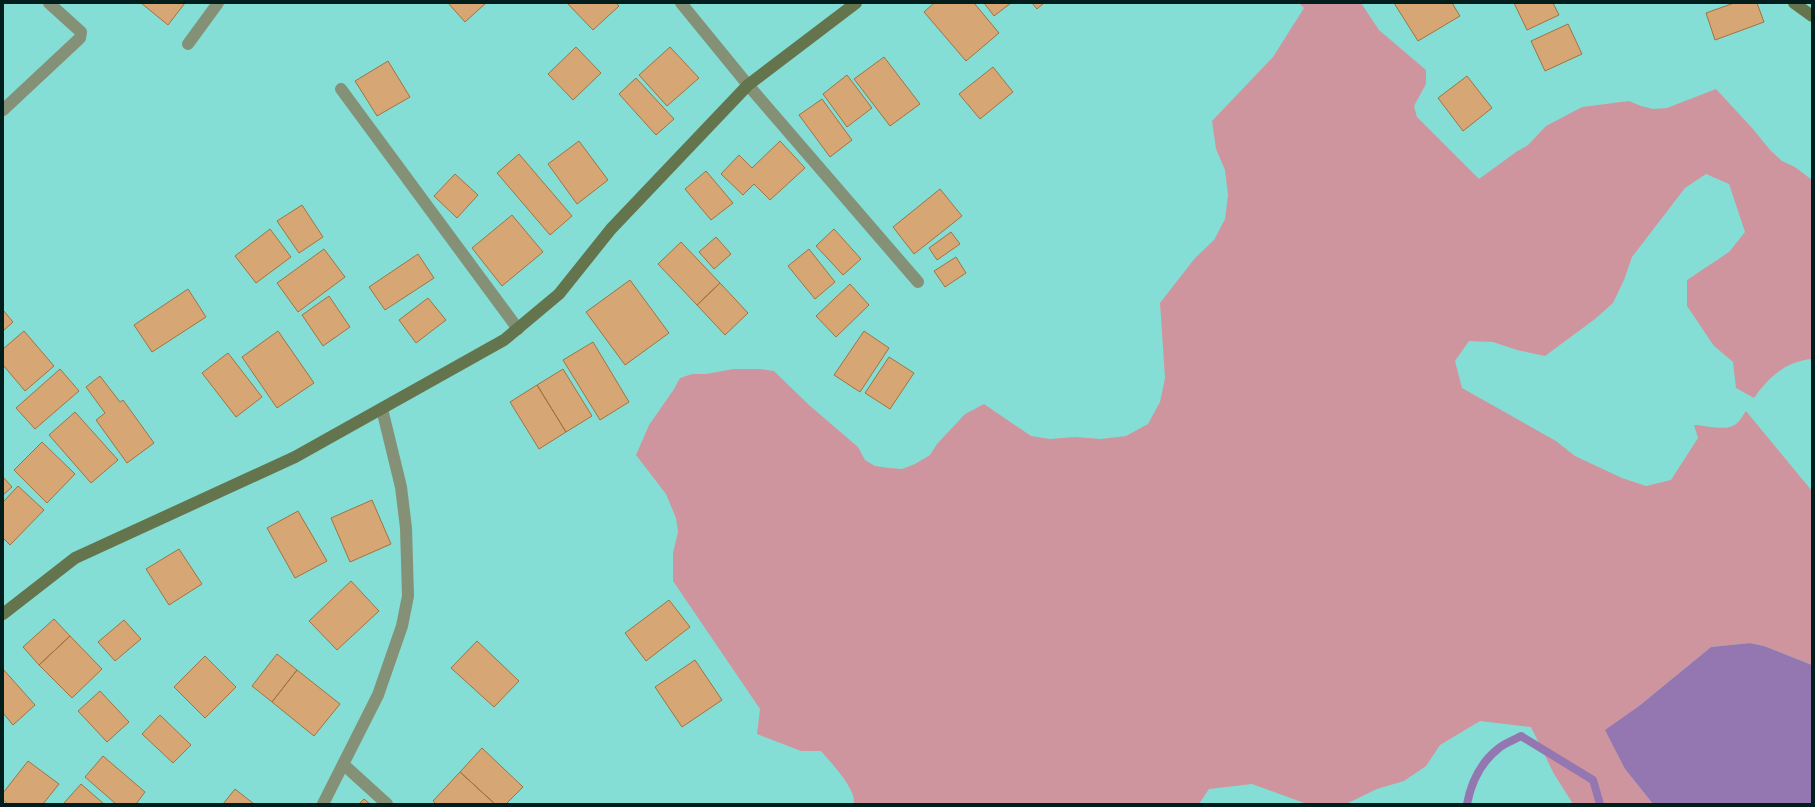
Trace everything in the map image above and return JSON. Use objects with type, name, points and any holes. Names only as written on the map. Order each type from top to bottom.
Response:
[{"type":"main road","points":[[3,614],[75,558],[295,457],[504,340],[559,294],[611,229],[748,85],[856,3]]},
{"type":"main road","points":[[1794,3],[1812,16]]},
{"type":"street","points":[[3,110],[80,38],[81,32],[49,3]]},
{"type":"street","points":[[188,44],[218,3]]},
{"type":"street","points":[[681,3],[748,85],[918,282]]},
{"type":"street","points":[[341,89],[518,329]]},
{"type":"street","points":[[322,804],[378,694],[402,626],[408,596],[406,528],[401,487],[382,409]]},
{"type":"street","points":[[343,764],[387,804]]},
{"type":"shaded area","points":[[1299,3],[1361,3],[1379,30],[1426,70],[1426,84],[1414,106],[1417,117],[1479,179],[1528,145],[1546,126],[1582,107],[1629,101],[1653,109],[1667,108],[1716,89],[1770,150],[1782,161],[1795,167],[1812,180],[1812,359],[1794,363],[1779,371],[1766,383],[1754,398],[1736,388],[1733,362],[1714,346],[1687,306],[1687,280],[1729,252],[1745,232],[1729,184],[1706,174],[1685,188],[1632,257],[1624,280],[1613,303],[1595,319],[1545,356],[1517,350],[1493,342],[1469,341],[1455,361],[1462,388],[1556,441],[1575,456],[1622,478],[1646,486],[1671,480],[1698,438],[1694,425],[1727,428],[1736,424],[1746,411],[1812,491],[1812,665],[1764,646],[1750,643],[1711,647],[1639,706],[1606,730],[1625,769],[1653,804],[1573,804],[1554,774],[1531,727],[1480,721],[1440,745],[1426,766],[1404,781],[1377,789],[1346,804],[1307,804],[1252,784],[1209,789],[1199,804],[854,804],[854,798],[847,783],[821,751],[801,751],[757,734],[760,709],[673,581],[673,553],[678,532],[676,518],[666,494],[636,455],[649,425],[680,378],[692,374],[706,374],[733,369],[760,369],[774,371],[809,405],[858,447],[865,460],[875,466],[889,468],[902,469],[915,464],[930,455],[937,444],[965,414],[984,404],[1031,436],[1050,439],[1075,437],[1101,439],[1126,436],[1148,424],[1160,402],[1165,378],[1160,303],[1195,258],[1214,240],[1225,219],[1228,195],[1225,170],[1216,149],[1212,121],[1273,57],[1304,8]]},
{"type":"shaded area","points":[[1750,643],[1764,646],[1812,665],[1812,804],[1653,804],[1625,769],[1605,730],[1639,706],[1711,647]]},
{"type":"building","points":[[141,3],[185,3],[168,25]]},
{"type":"building","points":[[448,3],[486,3],[465,22]]},
{"type":"building","points":[[567,3],[616,3],[619,6],[593,30]]},
{"type":"building","points":[[934,3],[974,3],[999,33],[966,61],[924,12]]},
{"type":"building","points":[[984,3],[1011,3],[994,16]]},
{"type":"building","points":[[1032,3],[1044,3],[1037,9]]},
{"type":"building","points":[[1394,3],[1452,3],[1460,16],[1418,41]]},
{"type":"building","points":[[1514,3],[1553,3],[1559,15],[1527,30]]},
{"type":"building","points":[[1734,3],[1757,3],[1764,22],[1715,40],[1706,13]]},
{"type":"building","points":[[1568,24],[1582,54],[1545,71],[1531,41]]},
{"type":"building","points":[[576,47],[601,73],[573,100],[548,74]]},
{"type":"building","points":[[670,47],[699,78],[667,106],[639,75]]},
{"type":"building","points":[[884,57],[920,104],[890,126],[854,79]]},
{"type":"building","points":[[388,61],[410,97],[377,116],[355,81]]},
{"type":"building","points":[[993,67],[1013,92],[980,119],[959,94]]},
{"type":"building","points":[[847,75],[872,108],[847,127],[823,94]]},
{"type":"building","points":[[1467,76],[1492,108],[1463,131],[1438,98]]},
{"type":"building","points":[[636,78],[674,119],[656,135],[619,94]]},
{"type":"building","points":[[822,99],[852,140],[830,157],[799,115]]},
{"type":"building","points":[[579,141],[608,180],[577,204],[548,164]]},
{"type":"building","points":[[780,141],[805,168],[770,200],[754,184],[743,195],[721,174],[739,155],[752,168]]},
{"type":"building","points":[[519,154],[572,216],[550,235],[497,173]]},
{"type":"building","points":[[706,171],[733,203],[711,220],[685,189]]},
{"type":"building","points":[[455,174],[478,195],[457,218],[434,196]]},
{"type":"building","points":[[940,189],[962,216],[914,254],[893,227]]},
{"type":"building","points":[[302,205],[323,237],[299,253],[277,221]]},
{"type":"building","points":[[512,215],[543,252],[502,286],[472,248]]},
{"type":"building","points":[[270,229],[291,257],[256,283],[235,256]]},
{"type":"building","points":[[834,229],[861,259],[843,275],[816,246]]},
{"type":"building","points":[[951,232],[960,244],[937,260],[929,248]]},
{"type":"building","points":[[716,237],[731,254],[714,269],[699,252]]},
{"type":"building","points":[[681,242],[720,283],[697,305],[658,264]]},
{"type":"building","points":[[324,249],[345,277],[298,312],[277,283]]},
{"type":"building","points":[[809,249],[835,282],[815,299],[788,266]]},
{"type":"building","points":[[418,254],[434,278],[385,310],[369,287]]},
{"type":"building","points":[[956,257],[966,273],[945,287],[934,271]]},
{"type":"building","points":[[630,280],[669,333],[625,365],[586,312]]},
{"type":"building","points":[[720,283],[748,313],[725,335],[697,305]]},
{"type":"building","points":[[850,284],[869,305],[836,337],[816,316]]},
{"type":"building","points":[[188,289],[206,317],[152,352],[134,325]]},
{"type":"building","points":[[329,296],[350,327],[323,346],[302,315]]},
{"type":"building","points":[[428,298],[446,320],[416,343],[399,320]]},
{"type":"building","points":[[3,310],[13,322],[3,331]]},
{"type":"building","points":[[24,331],[54,366],[25,391],[3,365],[3,349]]},
{"type":"building","points":[[278,331],[314,383],[277,408],[242,357]]},
{"type":"building","points":[[864,331],[889,348],[860,392],[834,375]]},
{"type":"building","points":[[593,342],[629,402],[600,420],[563,360]]},
{"type":"building","points":[[228,353],[262,397],[236,417],[202,373]]},
{"type":"building","points":[[889,357],[914,373],[890,409],[865,393]]},
{"type":"building","points":[[60,369],[79,391],[35,429],[16,408]]},
{"type":"building","points":[[563,369],[592,416],[566,432],[537,385]]},
{"type":"building","points":[[100,376],[120,402],[123,400],[154,443],[127,463],[96,420],[105,413],[86,387]]},
{"type":"building","points":[[537,385],[566,432],[539,449],[510,402]]},
{"type":"building","points":[[75,412],[118,460],[91,483],[49,435]]},
{"type":"building","points":[[42,442],[75,474],[47,503],[14,470]]},
{"type":"building","points":[[3,477],[12,487],[3,495]]},
{"type":"building","points":[[18,486],[44,510],[10,545],[3,538],[3,502]]},
{"type":"building","points":[[372,500],[391,544],[350,562],[331,518]]},
{"type":"building","points":[[298,511],[327,561],[295,578],[267,528]]},
{"type":"building","points":[[179,549],[202,584],[169,605],[146,569]]},
{"type":"building","points":[[351,581],[379,611],[337,650],[309,621]]},
{"type":"building","points":[[669,600],[690,627],[646,661],[625,633]]},
{"type":"building","points":[[54,619],[70,636],[39,665],[23,647]]},
{"type":"building","points":[[124,620],[141,639],[115,661],[98,642]]},
{"type":"building","points":[[70,636],[102,669],[72,698],[39,665]]},
{"type":"building","points":[[477,641],[519,681],[494,707],[451,668]]},
{"type":"building","points":[[277,654],[297,670],[272,702],[252,686]]},
{"type":"building","points":[[205,656],[236,687],[205,718],[174,687]]},
{"type":"building","points":[[695,660],[722,700],[682,727],[655,687]]},
{"type":"building","points":[[3,669],[35,705],[13,725],[3,713]]},
{"type":"building","points":[[297,670],[340,704],[314,736],[272,702]]},
{"type":"building","points":[[100,691],[129,722],[107,742],[78,711]]},
{"type":"building","points":[[160,715],[191,745],[173,763],[142,734]]},
{"type":"building","points":[[482,748],[523,787],[506,804],[495,804],[460,772]]},
{"type":"building","points":[[103,756],[145,792],[136,804],[116,804],[85,777]]},
{"type":"building","points":[[28,761],[59,784],[43,804],[8,804],[3,800],[3,793]]},
{"type":"building","points":[[460,772],[495,804],[436,804],[433,801]]},
{"type":"building","points":[[81,784],[104,804],[63,804]]},
{"type":"building","points":[[235,789],[254,804],[223,804]]},
{"type":"building","points":[[364,799],[370,804],[359,804]]},
{"type":"waterway","points":[[1467,804],[1471,788],[1482,766],[1501,746],[1521,736],[1593,780],[1600,804]]}]
